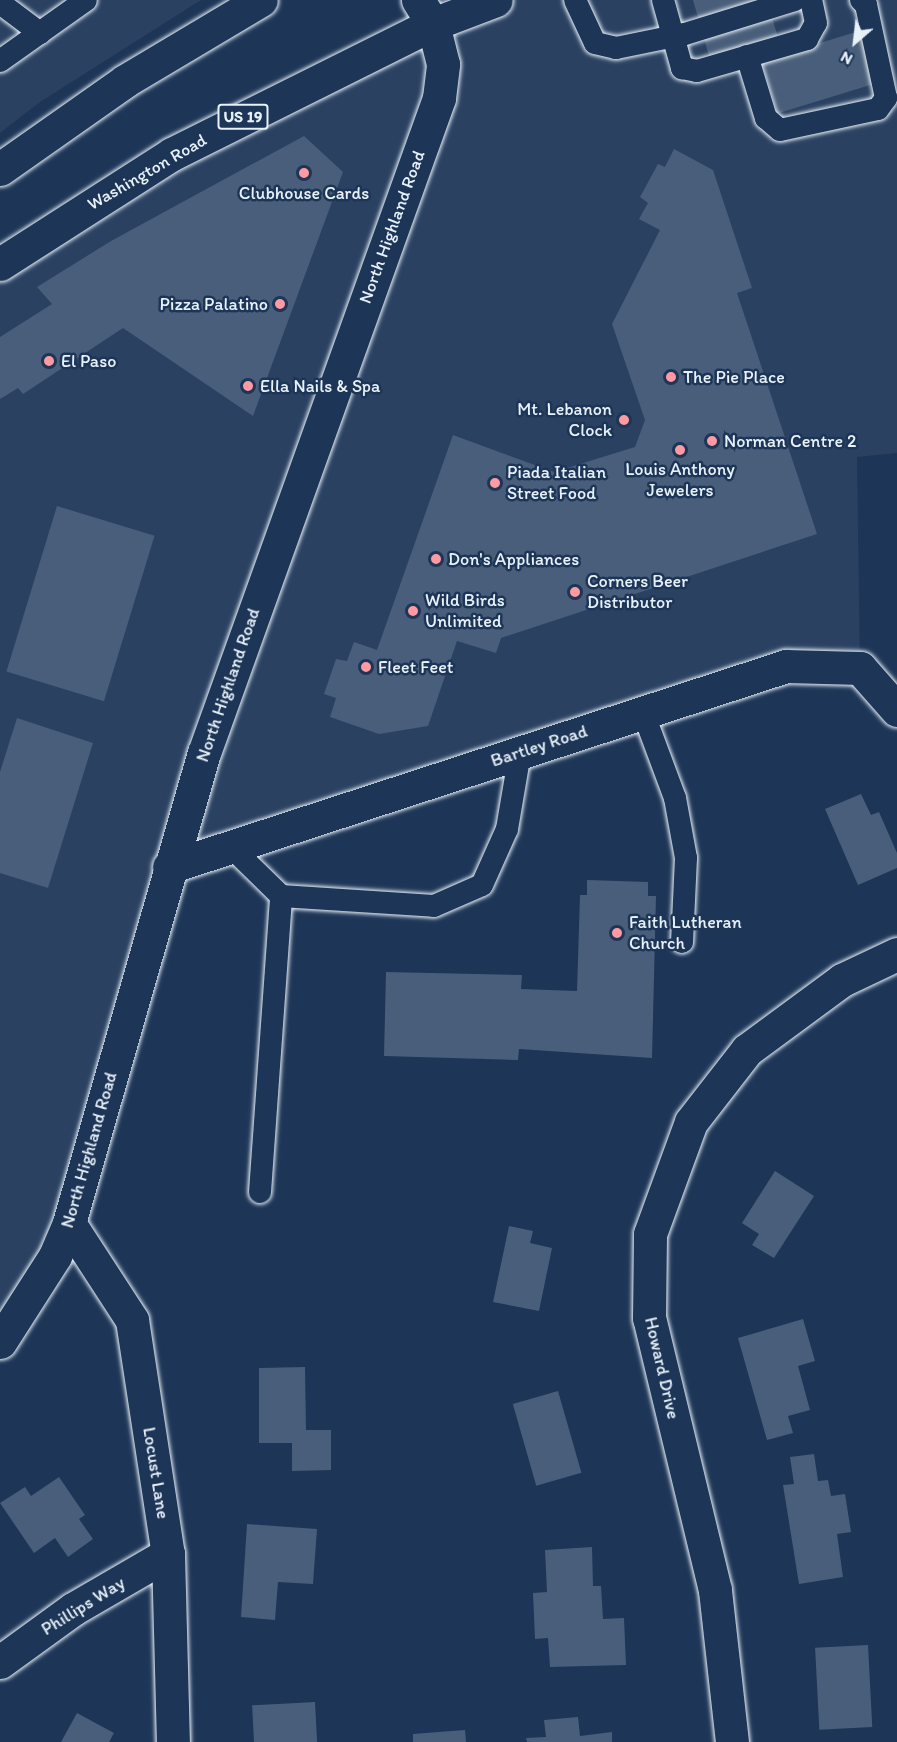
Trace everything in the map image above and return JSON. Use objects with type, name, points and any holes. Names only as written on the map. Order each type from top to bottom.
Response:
[{"type":"street","points":[[0,169],[125,81],[261,0]]},
{"type":"street","name":"Washington Road","points":[[0,264],[172,154],[428,8],[496,0]]},
{"type":"street","name":"North Highland Road","points":[[0,1342],[55,1256],[69,1223],[169,867],[204,753],[439,98],[443,64],[428,8]]},
{"type":"street","name":"Bartley Road","points":[[169,867],[786,666],[860,668],[897,710]]},
{"type":"street","name":"Howard Drive","points":[[732,1742],[715,1590],[649,1318],[650,1234],[691,1122],[747,1050],[842,980],[897,954]]},
{"type":"street","name":"Locust Lane","points":[[69,1223],[132,1320],[168,1554],[173,1742]]},
{"type":"street","name":"Phillips Way","points":[[0,1662],[73,1609],[168,1554]]},
{"type":"lane","points":[[0,61],[86,0]]},
{"type":"lane","points":[[575,0],[595,44],[616,48],[671,37],[795,0]]},
{"type":"lane","points":[[663,0],[671,37],[682,68],[697,71],[807,39],[816,23],[811,0]]},
{"type":"lane","points":[[747,56],[766,118],[780,130],[878,109],[886,98],[867,5],[861,0]]},
{"type":"lane","points":[[0,3],[40,33]]},
{"type":"lane","points":[[643,712],[675,798],[684,848],[682,942]]},
{"type":"lane","points":[[231,847],[281,896],[434,906],[482,885],[507,829],[520,753]]},
{"type":"lane","points":[[260,1192],[281,896]]},
{"type":"shaded area","points":[[0,0],[201,0],[40,102],[0,133]]},
{"type":"shaded area","points":[[496,0],[897,0],[897,453],[857,457],[860,668],[786,666],[169,867],[69,1223],[0,1342],[0,264]]},
{"type":"building","points":[[693,0],[767,0],[779,41],[711,63]]},
{"type":"building","points":[[859,31],[875,84],[778,113],[761,61]]},
{"type":"building","points":[[304,136],[343,172],[253,416],[123,328],[23,394],[18,388],[0,399],[0,337],[52,304],[37,287],[111,241]]},
{"type":"building","name":"Norman Centre 2","points":[[674,149],[713,170],[752,288],[737,293],[817,534],[501,638],[496,653],[457,641],[428,726],[379,734],[330,717],[336,698],[324,694],[336,659],[347,661],[354,642],[377,650],[453,435],[554,472],[635,447],[645,420],[612,324],[660,230],[639,219],[648,203],[640,197],[658,164],[665,167]]},
{"type":"building","points":[[57,506],[155,536],[104,701],[6,671]]},
{"type":"building","points":[[17,718],[93,743],[48,888],[0,873],[0,772]]},
{"type":"building","points":[[861,794],[871,815],[879,812],[897,853],[897,868],[858,885],[825,809]]},
{"type":"building","name":"Faith Lutheran Church","points":[[587,880],[648,882],[648,896],[656,896],[652,1058],[519,1049],[518,1060],[384,1056],[386,972],[522,975],[521,989],[577,991],[580,895],[587,895]]},
{"type":"building","points":[[775,1171],[814,1196],[774,1258],[752,1245],[759,1234],[742,1223]]},
{"type":"building","points":[[509,1226],[533,1231],[530,1243],[552,1248],[539,1311],[493,1302]]},
{"type":"building","points":[[803,1319],[815,1361],[798,1366],[810,1410],[788,1416],[793,1433],[767,1440],[738,1338]]},
{"type":"building","points":[[305,1367],[306,1430],[331,1430],[331,1470],[292,1471],[292,1443],[259,1443],[259,1368]]},
{"type":"building","points":[[558,1391],[581,1473],[536,1486],[513,1404]]},
{"type":"building","points":[[814,1454],[818,1481],[828,1480],[831,1496],[845,1494],[851,1532],[837,1534],[843,1577],[799,1584],[783,1485],[794,1484],[790,1457]]},
{"type":"building","points":[[59,1477],[85,1515],[79,1519],[93,1539],[68,1557],[55,1538],[34,1553],[0,1503],[25,1487],[31,1496]]},
{"type":"building","points":[[247,1524],[317,1529],[313,1584],[278,1582],[275,1620],[241,1617]]},
{"type":"building","points":[[592,1547],[593,1586],[601,1586],[603,1619],[624,1618],[626,1665],[550,1667],[548,1638],[535,1639],[533,1593],[547,1592],[545,1550]]},
{"type":"building","points":[[868,1645],[872,1727],[819,1730],[815,1648]]},
{"type":"building","points":[[315,1702],[317,1742],[254,1742],[252,1705]]},
{"type":"building","points":[[77,1713],[114,1733],[109,1742],[61,1742]]},
{"type":"building","points":[[578,1717],[580,1736],[612,1732],[612,1742],[527,1742],[526,1738],[546,1737],[544,1720]]},
{"type":"building","points":[[465,1730],[466,1742],[413,1742],[413,1734]]},
{"type":"place","name":"Clubhouse Cards","points":[[304,173]]},
{"type":"place","name":"Pizza Palatino","points":[[280,304]]},
{"type":"place","name":"El Paso","points":[[49,361]]},
{"type":"place","name":"The Pie Place","points":[[671,377]]},
{"type":"place","name":"Ella Nails & Spa","points":[[248,386]]},
{"type":"place","name":"Mt. Lebanon Clock","points":[[624,420]]},
{"type":"place","name":"Norman Centre 2","points":[[712,441]]},
{"type":"place","name":"Louis Anthony Jewelers","points":[[680,450]]},
{"type":"place","name":"Piada Italian Street Food","points":[[495,483]]},
{"type":"place","name":"Don's Appliances","points":[[436,559]]},
{"type":"place","name":"Corners Beer Distributor","points":[[575,592]]},
{"type":"place","name":"Wild Birds Unlimited","points":[[413,611]]},
{"type":"place","name":"Fleet Feet","points":[[366,667]]},
{"type":"place","name":"Faith Lutheran Church","points":[[617,933]]}]
